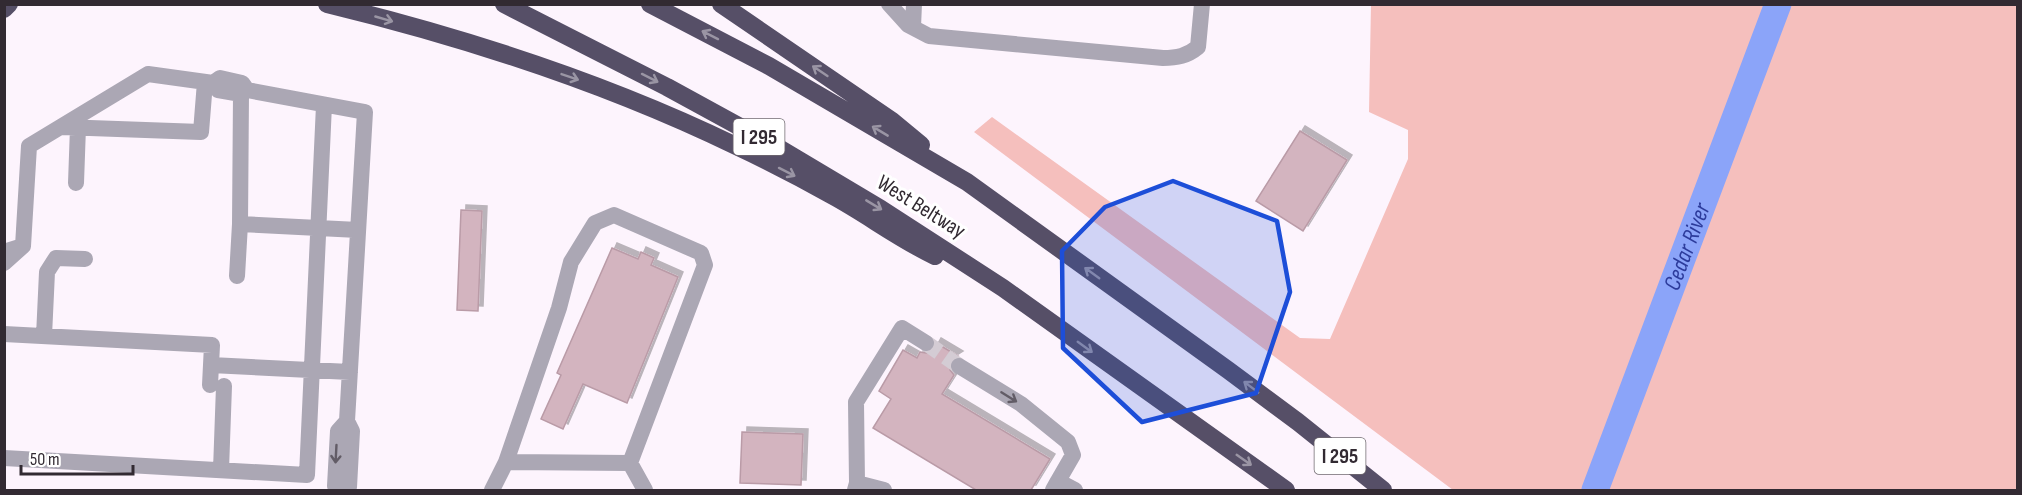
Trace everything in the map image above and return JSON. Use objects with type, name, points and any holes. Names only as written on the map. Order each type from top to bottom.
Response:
[{"type":"highway","points":[[4,9],[9,4]]},
{"type":"highway","points":[[327,4],[492,51],[618,94],[735,145],[834,196],[911,244],[1003,288]]},
{"type":"highway","name":"West Beltway","points":[[504,4],[667,87],[777,147],[881,209],[1003,288],[1286,490]]},
{"type":"highway","name":"West Beltway","points":[[650,4],[769,66],[967,182],[1228,370],[1383,490]]},
{"type":"highway","points":[[721,4],[892,121],[967,182]]},
{"type":"lane","points":[[889,4],[908,25],[929,36],[973,42],[1163,58],[1189,54],[1198,47],[1202,4]]},
{"type":"lane","points":[[913,27],[914,4]]},
{"type":"lane","points":[[4,263],[23,246],[29,146],[148,74],[209,83],[220,78],[242,83],[244,92],[237,276]]},
{"type":"lane","points":[[61,127],[201,132],[209,83]]},
{"type":"lane","points":[[244,92],[365,112],[347,421],[352,432],[350,488],[347,490]]},
{"type":"lane","points":[[4,458],[307,475],[324,105]]},
{"type":"lane","points":[[76,183],[78,127]]},
{"type":"lane","points":[[492,490],[507,462],[559,308],[571,262],[595,223],[614,215],[701,253],[705,265],[630,463],[645,490]]},
{"type":"lane","points":[[240,224],[358,230]]},
{"type":"lane","points":[[4,252],[23,246]]},
{"type":"lane","points":[[44,336],[47,272],[56,258],[85,259]]},
{"type":"lane","points":[[884,490],[856,487],[856,402],[902,328],[926,343]]},
{"type":"lane","points":[[4,334],[212,345],[211,365],[217,386],[221,470]]},
{"type":"lane","points":[[211,365],[350,372]]},
{"type":"lane","points":[[959,366],[1021,404],[1068,442],[1073,455],[1055,486],[1075,490]]},
{"type":"lane","points":[[337,490],[335,486],[338,430],[347,421]]},
{"type":"lane","points":[[507,462],[630,463]]},
{"type":"highlighted area","points":[[1173,181],[1277,221],[1290,292],[1256,393],[1142,422],[1063,348],[1062,251],[1105,207]]},
{"type":"shaded area","points":[[1371,4],[2017,5],[2017,490],[1453,490],[974,132],[992,117],[1300,338],[1330,339],[1408,159],[1408,130],[1369,112]]},
{"type":"building","points":[[1300,131],[1347,160],[1303,231],[1256,201]]},
{"type":"building","points":[[461,210],[482,211],[478,311],[457,310]]},
{"type":"building","points":[[612,248],[638,259],[641,252],[654,258],[651,265],[678,277],[627,403],[583,384],[563,429],[541,419],[561,375],[557,373]]},
{"type":"building","points":[[936,343],[958,356],[950,361],[950,370],[954,375],[942,394],[1050,459],[1031,490],[976,490],[873,428],[891,399],[879,391],[903,350],[917,358],[920,352],[931,352]]},
{"type":"building","points":[[742,432],[803,434],[801,485],[740,483]]},
{"type":"waterway","name":"Cedar River","points":[[1595,490],[1778,4]]},
{"type":"tunnel","points":[[926,343],[959,366]]}]
